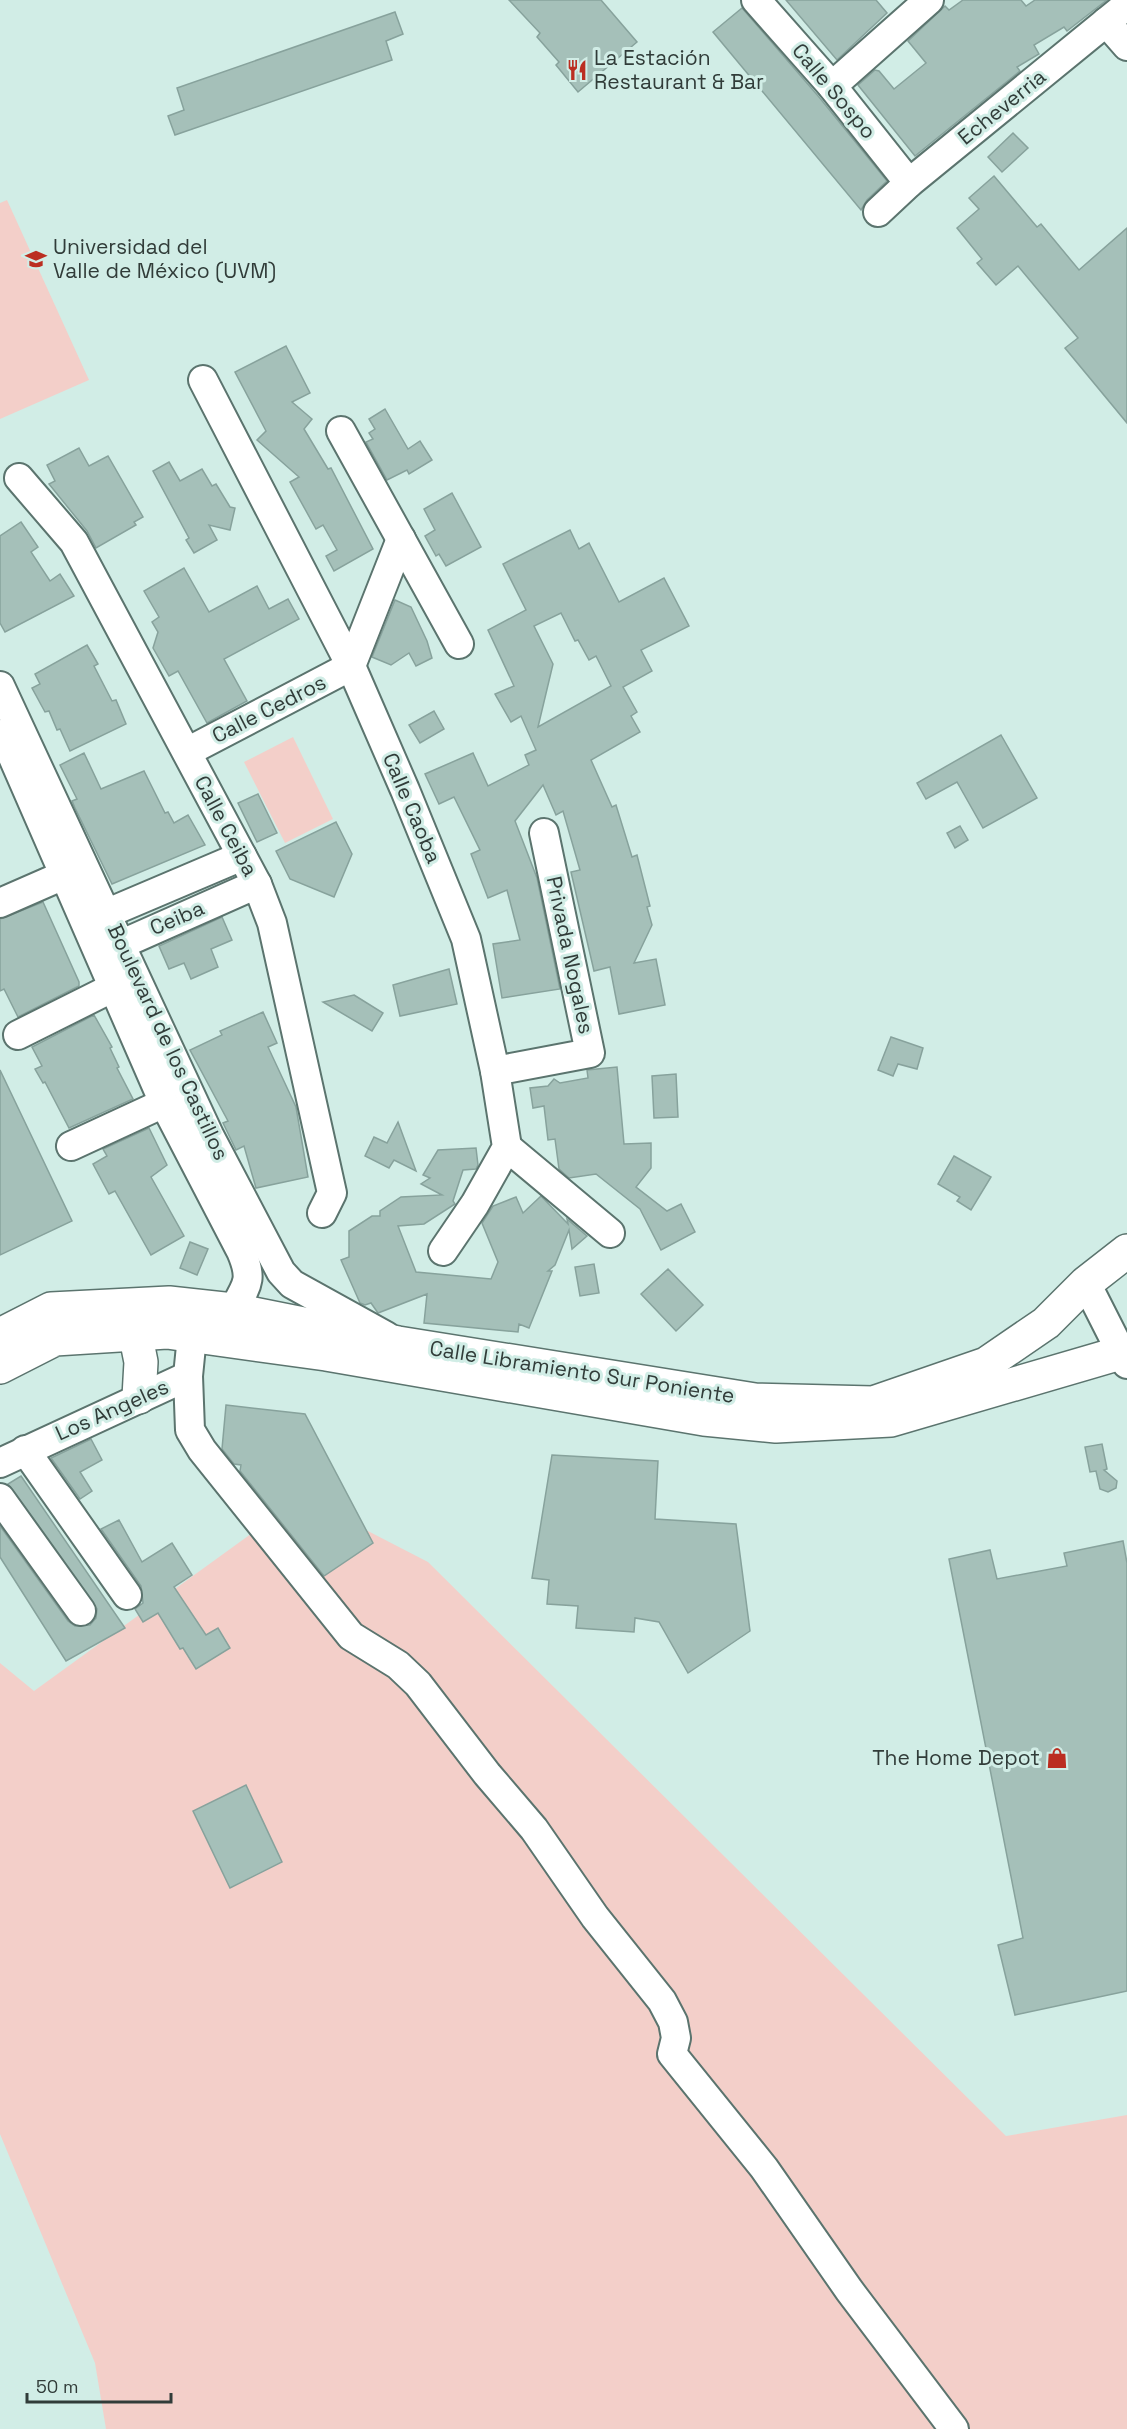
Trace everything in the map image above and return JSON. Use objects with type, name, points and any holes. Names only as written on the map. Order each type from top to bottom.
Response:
[{"type":"main road","name":"Calle Libramiento Sur Poniente","points":[[0,1335],[51,1309],[169,1303],[233,1310],[398,1343],[755,1400],[873,1403],[986,1364],[1046,1323],[1086,1283],[1127,1251]]},
{"type":"main road","points":[[0,1367],[55,1339],[135,1332],[192,1336],[326,1354],[704,1419],[776,1426],[891,1420],[1056,1370],[1125,1356]]},
{"type":"main road","points":[[135,1332],[141,1362],[139,1397]]},
{"type":"street","name":"Calle Sospo","points":[[756,0],[832,86],[909,183]]},
{"type":"street","points":[[832,86],[929,0]]},
{"type":"street","points":[[1117,13],[1127,46]]},
{"type":"street","name":"Echeverria","points":[[878,212],[909,183],[1117,13]]},
{"type":"street","name":"Calle Caoba","points":[[202,380],[351,666],[466,939],[495,1071],[507,1147]]},
{"type":"street","points":[[341,431],[459,644]]},
{"type":"street","name":"Calle Ceiba","points":[[19,478],[74,542],[257,884],[272,923],[332,1193],[322,1214]]},
{"type":"street","points":[[351,666],[401,539]]},
{"type":"street","name":"Calle Cedros","points":[[187,752],[351,666]]},
{"type":"street","name":"Boulevard de los Castillos","points":[[0,686],[95,917],[281,1272],[292,1284],[398,1343]]},
{"type":"street","name":"Boulevard de los Castillos","points":[[4,750],[64,875],[95,917]]},
{"type":"street","name":"Privada Nogales","points":[[495,1071],[590,1053],[544,833]]},
{"type":"street","points":[[95,917],[242,856]]},
{"type":"street","points":[[0,903],[64,875]]},
{"type":"street","name":"Ceiba","points":[[110,948],[257,884]]},
{"type":"street","name":"Boulevard de los Castillos","points":[[110,948],[114,987],[164,1103],[249,1269],[245,1289],[233,1310]]},
{"type":"street","points":[[18,1035],[114,987]]},
{"type":"street","points":[[71,1146],[164,1103]]},
{"type":"street","points":[[442,1251],[475,1204],[507,1147],[610,1233]]},
{"type":"street","points":[[1086,1283],[1125,1356]]},
{"type":"street","name":"Los Angeles","points":[[12,1456],[188,1376],[192,1336]]},
{"type":"street","points":[[188,1376],[190,1430],[202,1450],[351,1636],[398,1665],[418,1684],[534,1829],[595,1917],[662,2001],[675,2030],[676,2038],[672,2054],[765,2168],[849,2290],[954,2429]]},
{"type":"street","points":[[12,1456],[127,1595]]},
{"type":"street","points":[[0,1498],[81,1611]]},
{"type":"shaded area","points":[[7,200],[89,380],[0,419],[0,203]]},
{"type":"shaded area","points":[[293,737],[333,819],[285,843],[244,762]]},
{"type":"shaded area","points":[[302,1497],[428,1562],[1006,2136],[1127,2115],[1127,2429],[106,2429],[95,2363],[0,2134],[0,1663],[34,1691]]},
{"type":"building","points":[[509,0],[601,0],[637,42],[578,92],[556,65],[559,62],[537,37],[540,33]]},
{"type":"building","points":[[786,0],[876,0],[887,13],[837,60]]},
{"type":"building","points":[[963,0],[1021,0],[1026,6],[1035,0],[1107,0],[1067,31],[1064,27],[1034,45],[1039,54],[1017,67],[1020,71],[915,156],[858,85],[875,70],[879,71],[894,89],[926,63],[908,41],[945,6],[949,10]]},
{"type":"building","points":[[742,8],[819,97],[887,181],[867,200],[861,210],[713,32]]},
{"type":"building","points":[[395,12],[403,34],[386,41],[392,60],[175,135],[168,116],[184,110],[177,88]]},
{"type":"building","points":[[1013,133],[1028,148],[1002,172],[988,157]]},
{"type":"building","points":[[994,176],[1037,227],[1041,224],[1079,270],[1127,228],[1127,423],[1065,348],[1078,338],[1018,266],[996,285],[977,263],[982,259],[957,228],[979,209],[969,198]]},
{"type":"building","points":[[286,346],[310,393],[292,402],[312,419],[304,429],[328,469],[331,468],[373,549],[334,571],[326,556],[337,550],[323,525],[316,529],[290,482],[299,477],[257,440],[266,431],[235,372]]},
{"type":"building","points":[[385,409],[408,449],[420,441],[432,460],[409,474],[407,470],[387,480],[366,442],[373,439],[369,433],[375,429],[369,419]]},
{"type":"building","points":[[79,448],[89,466],[108,456],[143,517],[134,522],[136,525],[96,548],[87,531],[49,484],[55,481],[47,465]]},
{"type":"building","points":[[169,462],[180,481],[202,469],[212,486],[216,484],[230,507],[235,508],[230,530],[209,525],[217,540],[194,553],[186,540],[189,538],[153,471]]},
{"type":"building","points":[[452,493],[481,547],[446,566],[439,554],[436,556],[425,536],[435,530],[424,509]]},
{"type":"building","points":[[21,522],[38,547],[31,552],[50,581],[60,574],[74,596],[5,632],[0,623],[0,536]]},
{"type":"building","points":[[570,530],[579,549],[589,543],[619,602],[664,578],[689,626],[641,650],[652,671],[623,687],[637,712],[631,716],[640,732],[591,760],[612,807],[616,805],[632,857],[637,855],[650,906],[647,907],[652,925],[634,963],[656,959],[665,1005],[619,1014],[610,967],[594,971],[571,872],[580,870],[563,811],[556,815],[543,785],[515,821],[537,878],[560,989],[502,998],[493,944],[520,940],[507,890],[488,898],[471,854],[480,850],[454,797],[439,804],[425,774],[473,753],[488,786],[529,765],[525,755],[536,750],[521,716],[511,722],[495,694],[514,686],[488,630],[526,610],[503,564]],"holes":[[[561,613],[575,641],[578,640],[589,660],[596,656],[611,686],[538,727],[553,664],[534,626]]]},
{"type":"building","points":[[184,568],[209,612],[257,586],[269,609],[288,599],[299,619],[224,659],[247,701],[207,723],[178,671],[169,676],[153,648],[158,632],[152,622],[159,617],[144,591]]},
{"type":"building","points":[[395,600],[411,607],[427,641],[432,658],[416,666],[409,653],[391,665],[372,657]]},
{"type":"building","points":[[87,645],[98,664],[94,666],[112,701],[116,700],[126,724],[70,751],[60,729],[57,730],[49,711],[45,712],[32,688],[40,684],[35,674]]},
{"type":"building","points":[[434,711],[444,729],[420,743],[409,725]]},
{"type":"building","points":[[1001,735],[1037,798],[983,828],[957,782],[926,799],[917,783]]},
{"type":"building","points":[[84,753],[101,789],[144,771],[165,813],[168,812],[174,823],[188,815],[205,845],[112,884],[75,808],[72,801],[77,799],[60,765]]},
{"type":"building","points":[[258,794],[277,833],[257,842],[238,803]]},
{"type":"building","points":[[336,822],[352,854],[334,897],[290,879],[276,851]]},
{"type":"building","points":[[960,826],[968,840],[955,848],[947,833]]},
{"type":"building","points":[[43,902],[79,986],[18,1017],[4,989],[0,991],[0,919]]},
{"type":"building","points":[[222,917],[232,940],[211,949],[218,967],[191,979],[184,963],[169,969],[159,946]]},
{"type":"building","points":[[449,969],[457,1004],[400,1016],[393,985]]},
{"type":"building","points":[[354,995],[383,1013],[372,1031],[323,1002]]},
{"type":"building","points":[[263,1012],[277,1043],[268,1047],[296,1107],[308,1177],[256,1188],[244,1146],[236,1150],[223,1123],[228,1121],[190,1050],[222,1035],[220,1031]]},
{"type":"building","points":[[94,1015],[112,1047],[110,1048],[119,1067],[117,1068],[133,1099],[69,1128],[45,1082],[43,1083],[35,1069],[42,1066],[32,1047]]},
{"type":"building","points":[[891,1037],[923,1048],[917,1069],[898,1064],[893,1076],[878,1070]]},
{"type":"building","points":[[617,1067],[624,1144],[651,1143],[651,1168],[636,1187],[667,1211],[681,1204],[695,1232],[661,1250],[640,1209],[596,1174],[569,1178],[559,1169],[555,1139],[548,1140],[544,1106],[533,1108],[530,1088],[548,1086],[554,1079],[560,1083],[588,1078],[587,1070]]},
{"type":"building","points":[[0,1070],[72,1221],[0,1255]]},
{"type":"building","points":[[676,1074],[678,1117],[654,1118],[652,1076]]},
{"type":"building","points":[[398,1122],[416,1171],[394,1160],[389,1168],[365,1156],[374,1137],[387,1143]]},
{"type":"building","points":[[149,1128],[167,1165],[151,1177],[184,1236],[151,1255],[115,1191],[109,1194],[93,1164],[107,1156],[103,1149]]},
{"type":"building","points":[[476,1148],[478,1165],[476,1169],[463,1170],[453,1201],[455,1204],[424,1224],[398,1226],[416,1272],[491,1279],[498,1262],[482,1223],[493,1206],[516,1197],[523,1213],[541,1196],[568,1224],[567,1219],[587,1236],[572,1249],[569,1230],[555,1265],[548,1271],[552,1271],[529,1328],[519,1324],[518,1332],[424,1323],[427,1294],[378,1313],[371,1303],[365,1305],[360,1303],[341,1260],[349,1257],[349,1231],[372,1216],[380,1216],[380,1211],[401,1197],[442,1195],[421,1184],[430,1178],[423,1175],[438,1150]]},
{"type":"building","points":[[954,1156],[991,1177],[971,1210],[957,1201],[960,1197],[938,1184]]},
{"type":"building","points":[[190,1242],[208,1249],[197,1275],[180,1268]]},
{"type":"building","points":[[594,1264],[599,1293],[580,1296],[575,1267]]},
{"type":"building","points":[[668,1269],[703,1305],[676,1331],[641,1294]]},
{"type":"building","points":[[226,1405],[305,1414],[373,1543],[324,1576],[240,1471],[241,1465],[234,1464],[222,1449]]},
{"type":"building","points":[[91,1439],[102,1460],[80,1472],[92,1491],[80,1499],[51,1458]]},
{"type":"building","points":[[1102,1444],[1107,1469],[1104,1470],[1117,1481],[1116,1488],[1108,1492],[1100,1489],[1096,1471],[1090,1472],[1085,1447]]},
{"type":"building","points":[[552,1455],[658,1461],[655,1519],[736,1524],[750,1631],[688,1673],[659,1622],[635,1618],[634,1632],[576,1628],[578,1606],[547,1604],[549,1580],[532,1578]]},
{"type":"building","points":[[21,1476],[125,1628],[66,1661],[0,1557],[0,1526],[68,1621],[75,1626],[90,1625],[96,1618],[97,1609],[8,1484]]},
{"type":"building","points":[[119,1520],[142,1562],[172,1543],[192,1575],[174,1587],[206,1635],[218,1628],[230,1648],[196,1669],[183,1648],[180,1649],[158,1613],[143,1622],[135,1609],[143,1603],[141,1586],[101,1529]]},
{"type":"building","name":"The Home Depot","points":[[1123,1541],[1127,1563],[1127,1991],[1015,2015],[998,1945],[1023,1938],[949,1559],[990,1550],[997,1579],[1067,1566],[1064,1553]]},
{"type":"building","points":[[246,1785],[282,1862],[230,1888],[193,1811]]},
{"type":"place","name":"La Estación Restaurant & Bar","points":[[577,70]]},
{"type":"place","name":"Universidad del Valle de México (UVM)","points":[[36,259]]},
{"type":"place","name":"The Home Depot","points":[[1057,1758]]}]
